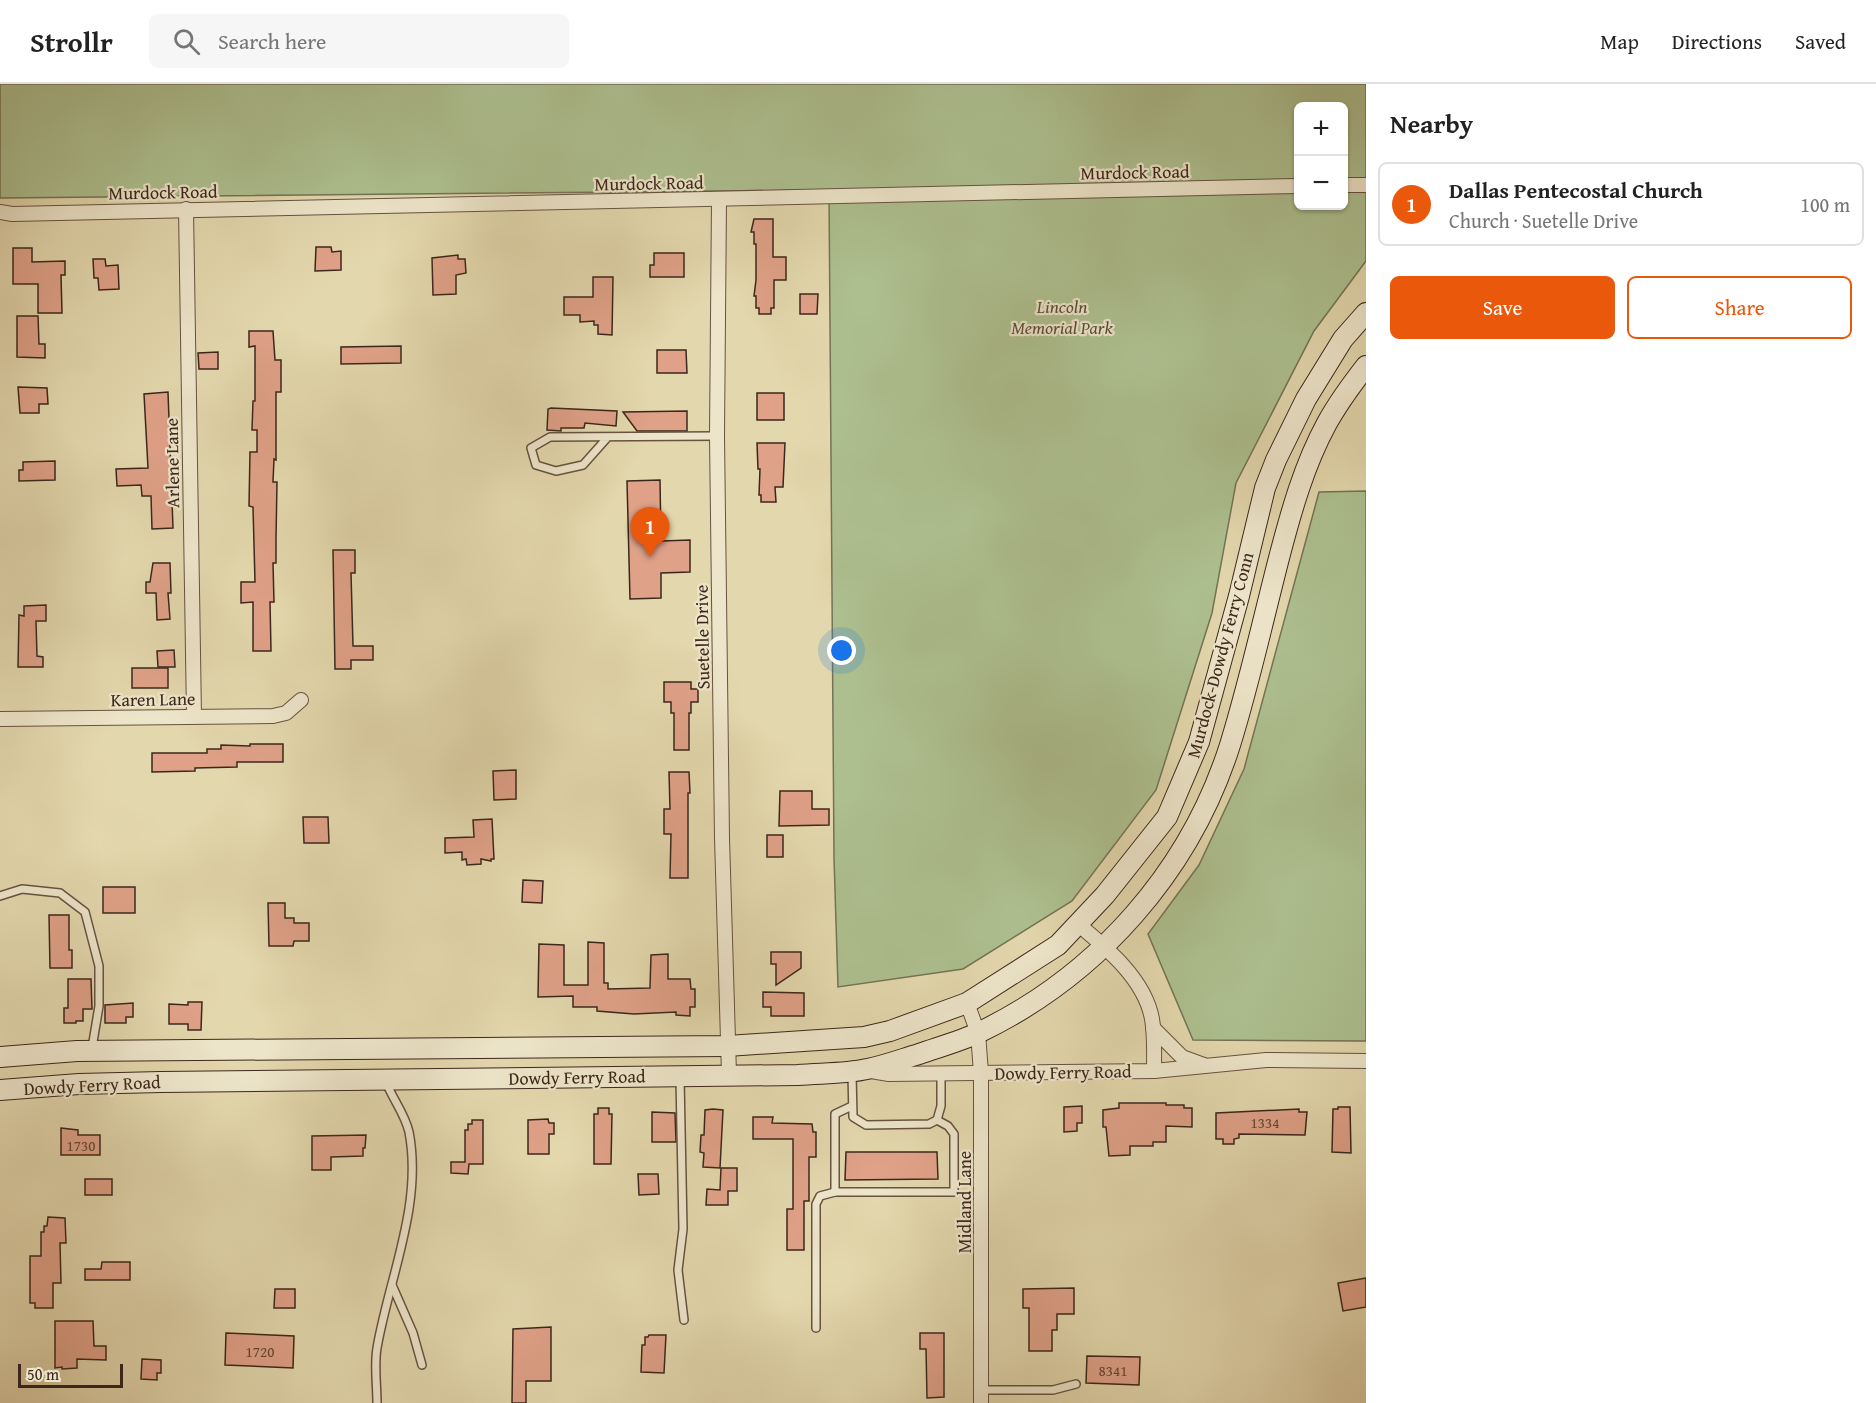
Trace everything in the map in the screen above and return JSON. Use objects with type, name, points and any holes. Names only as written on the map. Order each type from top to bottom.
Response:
[{"type":"main road","name":"Murdock-Dowdy Ferry Conn","points":[[966,1003],[1058,945],[1079,925],[1167,817],[1199,742],[1234,617],[1265,488],[1284,441],[1306,399],[1343,339],[1366,314]]},
{"type":"main road","name":"Murdock-Dowdy Ferry Conn","points":[[859,1070],[936,1048],[978,1033],[1028,1006],[1105,946],[1133,918],[1176,861],[1203,815],[1230,745],[1291,512],[1308,464],[1326,423],[1366,366]]},
{"type":"main road","points":[[1234,617],[1261,626]]},
{"type":"main road","name":"Dowdy Ferry Road","points":[[0,1058],[91,1051],[727,1046],[864,1036],[890,1031],[966,1003]]},
{"type":"main road","points":[[311,1049],[311,1080]]},
{"type":"main road","name":"Dowdy Ferry Road","points":[[0,1090],[79,1084],[729,1074],[798,1075],[859,1070]]},
{"type":"street","points":[[1348,185],[1366,184]]},
{"type":"street","name":"Murdock Road","points":[[0,212],[12,214],[719,200],[1294,186]]},
{"type":"street","name":"Suetelle Drive","points":[[719,200],[717,436],[722,838],[729,1074]]},
{"type":"street","name":"Arlene Lane","points":[[186,209],[194,716]]},
{"type":"street","name":"Karen Lane","points":[[0,719],[273,716],[286,713],[301,700]]},
{"type":"street","name":"Dowdy Ferry Road","points":[[1079,925],[1105,946],[1130,975],[1144,998],[1152,1017],[1154,1071]]},
{"type":"street","name":"Midland Lane","points":[[966,1003],[978,1033],[981,1073],[981,1396]]},
{"type":"street","name":"Dowdy Ferry Road","points":[[1153,1028],[1182,1057],[1209,1066]]},
{"type":"street","name":"Dowdy Ferry Road","points":[[859,1070],[889,1074],[1154,1071],[1266,1060],[1366,1061]]},
{"type":"lane","points":[[607,438],[583,465],[556,471],[536,465],[531,448],[550,437],[717,436]]},
{"type":"lane","points":[[0,896],[22,889],[60,893],[85,912],[99,966],[99,1006],[91,1051]]},
{"type":"lane","points":[[859,1070],[852,1106],[853,1117],[866,1125],[929,1124],[937,1120],[941,1106],[941,1073]]},
{"type":"lane","points":[[680,1075],[683,1229],[678,1270],[684,1320]]},
{"type":"lane","points":[[377,1403],[377,1350],[402,1248],[412,1175],[412,1150],[408,1128],[385,1079]]},
{"type":"lane","points":[[835,1192],[836,1114],[852,1106]]},
{"type":"lane","points":[[816,1328],[816,1204],[820,1196],[835,1192],[954,1192],[954,1134],[948,1126],[937,1120]]},
{"type":"lane","points":[[392,1285],[413,1333],[422,1365]]},
{"type":"lane","points":[[981,1396],[1053,1390],[1076,1384]]},
{"type":"green space","name":"Lincoln Memorial Park","points":[[0,84],[1366,84],[1366,261],[1314,331],[1236,483],[1212,613],[1156,790],[1072,901],[963,969],[838,987],[834,858],[829,190],[0,198]]},
{"type":"green space","points":[[1366,491],[1366,1041],[1193,1040],[1148,934],[1199,865],[1244,769],[1319,492]]},
{"type":"building","points":[[754,219],[773,219],[773,257],[786,257],[786,280],[774,280],[774,308],[771,308],[771,314],[759,314],[759,308],[756,308],[756,296],[754,296],[756,244],[754,244],[754,232],[751,232]]},
{"type":"building","points":[[316,247],[331,247],[332,252],[341,251],[341,270],[315,271]]},
{"type":"building","points":[[13,248],[32,248],[32,262],[65,261],[65,275],[61,275],[62,313],[38,313],[38,284],[13,284]]},
{"type":"building","points":[[654,253],[684,253],[684,277],[650,277],[650,265],[654,265]]},
{"type":"building","points":[[458,255],[458,259],[465,259],[466,273],[456,275],[456,294],[433,295],[432,258]]},
{"type":"building","points":[[93,259],[105,259],[106,266],[118,265],[119,289],[99,290],[98,278],[94,278]]},
{"type":"building","points":[[593,277],[613,277],[612,335],[598,334],[598,325],[594,325],[594,321],[580,322],[580,315],[564,315],[564,297],[593,297]]},
{"type":"building","points":[[800,294],[818,294],[817,314],[800,314]]},
{"type":"building","points":[[17,316],[38,316],[39,344],[45,344],[45,358],[17,357]]},
{"type":"building","points":[[249,331],[273,331],[275,360],[281,360],[281,392],[276,392],[276,460],[274,459],[273,482],[277,482],[276,563],[273,563],[274,602],[270,602],[271,651],[253,651],[253,602],[241,603],[241,582],[255,582],[253,507],[249,506],[250,452],[257,452],[257,430],[252,430],[253,401],[255,401],[255,346],[249,347]]},
{"type":"building","points":[[401,346],[401,363],[341,364],[341,347]]},
{"type":"building","points":[[657,350],[686,350],[687,373],[657,373]]},
{"type":"building","points":[[218,352],[218,369],[199,369],[198,353]]},
{"type":"building","points":[[18,387],[47,388],[48,404],[39,404],[39,413],[20,413]]},
{"type":"building","points":[[168,392],[173,528],[152,529],[151,496],[142,496],[141,485],[117,486],[116,469],[148,468],[144,394]]},
{"type":"building","points":[[757,393],[784,393],[784,420],[757,420]]},
{"type":"building","points":[[548,409],[617,411],[616,426],[585,423],[584,428],[547,430]]},
{"type":"building","points":[[687,411],[687,431],[637,431],[623,412]]},
{"type":"building","points":[[757,443],[785,443],[783,487],[775,487],[776,502],[761,502]]},
{"type":"building","points":[[55,461],[55,480],[19,481],[19,470],[23,470],[23,462]]},
{"type":"building","points":[[660,480],[661,541],[690,540],[690,572],[661,573],[661,598],[630,599],[627,481]]},
{"type":"building","points":[[333,550],[355,550],[355,573],[351,573],[353,646],[373,646],[373,660],[351,660],[351,669],[335,669]]},
{"type":"building","points":[[153,563],[170,563],[171,593],[168,593],[170,619],[157,620],[156,593],[146,593],[146,582],[150,582]]},
{"type":"building","points":[[46,605],[46,621],[36,621],[37,656],[43,657],[43,667],[18,667],[19,615],[24,616],[24,606]]},
{"type":"building","points":[[174,650],[175,667],[158,667],[157,651]]},
{"type":"building","points":[[132,668],[168,668],[168,688],[132,688]]},
{"type":"building","points":[[664,682],[691,682],[691,689],[698,689],[698,702],[691,702],[691,713],[689,713],[689,750],[674,750],[674,713],[671,713],[671,702],[664,702]]},
{"type":"building","points":[[250,744],[283,744],[283,762],[237,762],[237,767],[152,772],[152,753],[207,753],[207,749],[221,749],[221,745],[250,746]]},
{"type":"building","points":[[516,770],[516,799],[494,800],[493,771]]},
{"type":"building","points":[[669,772],[689,772],[688,878],[670,878],[671,834],[664,834],[664,809],[670,809]]},
{"type":"building","points":[[780,791],[812,791],[812,809],[829,809],[829,825],[779,826]]},
{"type":"building","points":[[303,817],[328,817],[329,843],[304,843]]},
{"type":"building","points":[[492,819],[494,859],[491,861],[481,859],[481,864],[467,865],[466,859],[462,860],[462,852],[445,853],[445,838],[474,837],[473,820]]},
{"type":"building","points":[[767,835],[783,835],[783,857],[767,857]]},
{"type":"building","points":[[523,880],[543,881],[542,903],[522,902]]},
{"type":"building","points":[[103,887],[135,887],[135,913],[103,913]]},
{"type":"building","points":[[268,903],[285,903],[285,918],[294,918],[294,923],[309,923],[309,941],[294,941],[293,946],[269,946]]},
{"type":"building","points":[[49,915],[69,915],[69,950],[72,950],[72,968],[50,968]]},
{"type":"building","points":[[588,942],[604,943],[604,983],[608,983],[608,989],[650,988],[651,955],[668,954],[668,979],[690,979],[691,989],[695,989],[695,1007],[690,1007],[690,1016],[676,1015],[676,1012],[634,1014],[597,1011],[597,1007],[573,1007],[573,996],[538,997],[539,944],[564,945],[564,985],[588,985]]},
{"type":"building","points":[[771,952],[801,952],[801,968],[776,985],[776,964],[771,964]]},
{"type":"building","points":[[68,979],[91,979],[92,1009],[83,1009],[83,1021],[76,1021],[76,1023],[64,1023],[64,1008],[68,1008]]},
{"type":"building","points":[[763,992],[804,993],[804,1016],[771,1016],[771,1007],[763,1007]]},
{"type":"building","points":[[188,1002],[202,1002],[201,1030],[188,1030],[188,1024],[169,1024],[169,1004],[188,1005]]},
{"type":"building","points":[[133,1003],[133,1017],[126,1017],[126,1023],[105,1023],[105,1005]]},
{"type":"building","points":[[1119,1103],[1184,1105],[1184,1108],[1192,1108],[1192,1127],[1166,1126],[1166,1142],[1153,1142],[1153,1146],[1130,1146],[1130,1155],[1109,1156],[1106,1127],[1103,1127],[1103,1110],[1119,1108]]},
{"type":"building","points":[[1082,1106],[1082,1123],[1077,1123],[1077,1131],[1064,1132],[1064,1107]]},
{"type":"building","points":[[1338,1107],[1350,1107],[1351,1153],[1332,1152],[1333,1109],[1338,1109]]},
{"type":"building","points":[[598,1108],[609,1108],[609,1114],[612,1114],[611,1164],[594,1164],[594,1114],[598,1114]]},
{"type":"building","points":[[1299,1109],[1299,1112],[1307,1112],[1305,1135],[1239,1134],[1239,1138],[1234,1139],[1234,1144],[1223,1144],[1223,1139],[1216,1139],[1216,1113]]},
{"type":"building","points":[[705,1110],[723,1110],[720,1168],[703,1167],[704,1153],[700,1152],[701,1135],[704,1135]]},
{"type":"building","points":[[652,1112],[675,1113],[676,1142],[652,1142]]},
{"type":"building","points":[[753,1117],[773,1117],[772,1123],[812,1124],[813,1132],[816,1132],[816,1157],[809,1157],[809,1201],[804,1201],[804,1250],[787,1250],[787,1209],[793,1209],[793,1139],[753,1139]]},
{"type":"building","points":[[548,1119],[549,1123],[554,1123],[554,1134],[549,1134],[549,1154],[528,1154],[528,1120]]},
{"type":"building","points":[[472,1120],[483,1120],[483,1164],[469,1164],[468,1174],[451,1173],[451,1162],[465,1162],[465,1130],[468,1130],[468,1124],[472,1124]]},
{"type":"building","points":[[61,1128],[78,1130],[78,1135],[100,1135],[100,1155],[61,1155]]},
{"type":"building","points":[[366,1135],[363,1156],[331,1157],[331,1170],[312,1170],[312,1136]]},
{"type":"building","points":[[846,1152],[937,1152],[938,1179],[845,1180]]},
{"type":"building","points":[[721,1168],[737,1168],[737,1191],[728,1191],[728,1205],[706,1205],[707,1189],[720,1190]]},
{"type":"building","points":[[638,1174],[658,1174],[659,1194],[639,1195]]},
{"type":"building","points":[[85,1179],[112,1179],[112,1195],[85,1195]]},
{"type":"building","points":[[48,1217],[65,1218],[66,1243],[60,1243],[61,1283],[53,1283],[53,1308],[35,1308],[35,1303],[30,1303],[30,1256],[41,1256],[41,1232],[44,1232],[44,1226],[47,1226]]},
{"type":"building","points":[[102,1262],[130,1262],[130,1280],[85,1280],[85,1269],[101,1269]]},
{"type":"building","points":[[1366,1278],[1366,1307],[1343,1311],[1338,1283]]},
{"type":"building","points":[[1074,1288],[1074,1314],[1057,1314],[1057,1330],[1052,1330],[1052,1351],[1029,1351],[1029,1308],[1023,1308],[1023,1289]]},
{"type":"building","points":[[275,1289],[295,1289],[295,1308],[274,1308]]},
{"type":"building","points":[[55,1321],[93,1321],[94,1346],[106,1346],[106,1360],[77,1359],[77,1368],[55,1368]]},
{"type":"building","points":[[551,1327],[551,1381],[526,1381],[526,1403],[512,1403],[513,1329]]},
{"type":"building","points":[[226,1333],[294,1336],[293,1368],[225,1365]]},
{"type":"building","points":[[920,1333],[944,1333],[944,1397],[927,1398],[926,1349],[920,1349]]},
{"type":"building","points":[[666,1335],[664,1373],[641,1372],[642,1345],[645,1345],[645,1337]]},
{"type":"building","points":[[1087,1356],[1140,1357],[1139,1385],[1086,1383]]},
{"type":"building","points":[[142,1359],[161,1360],[161,1373],[157,1373],[157,1380],[141,1379]]},
{"type":"place","name":"Dallas Pentecostal Church","points":[[650,557]]}]
